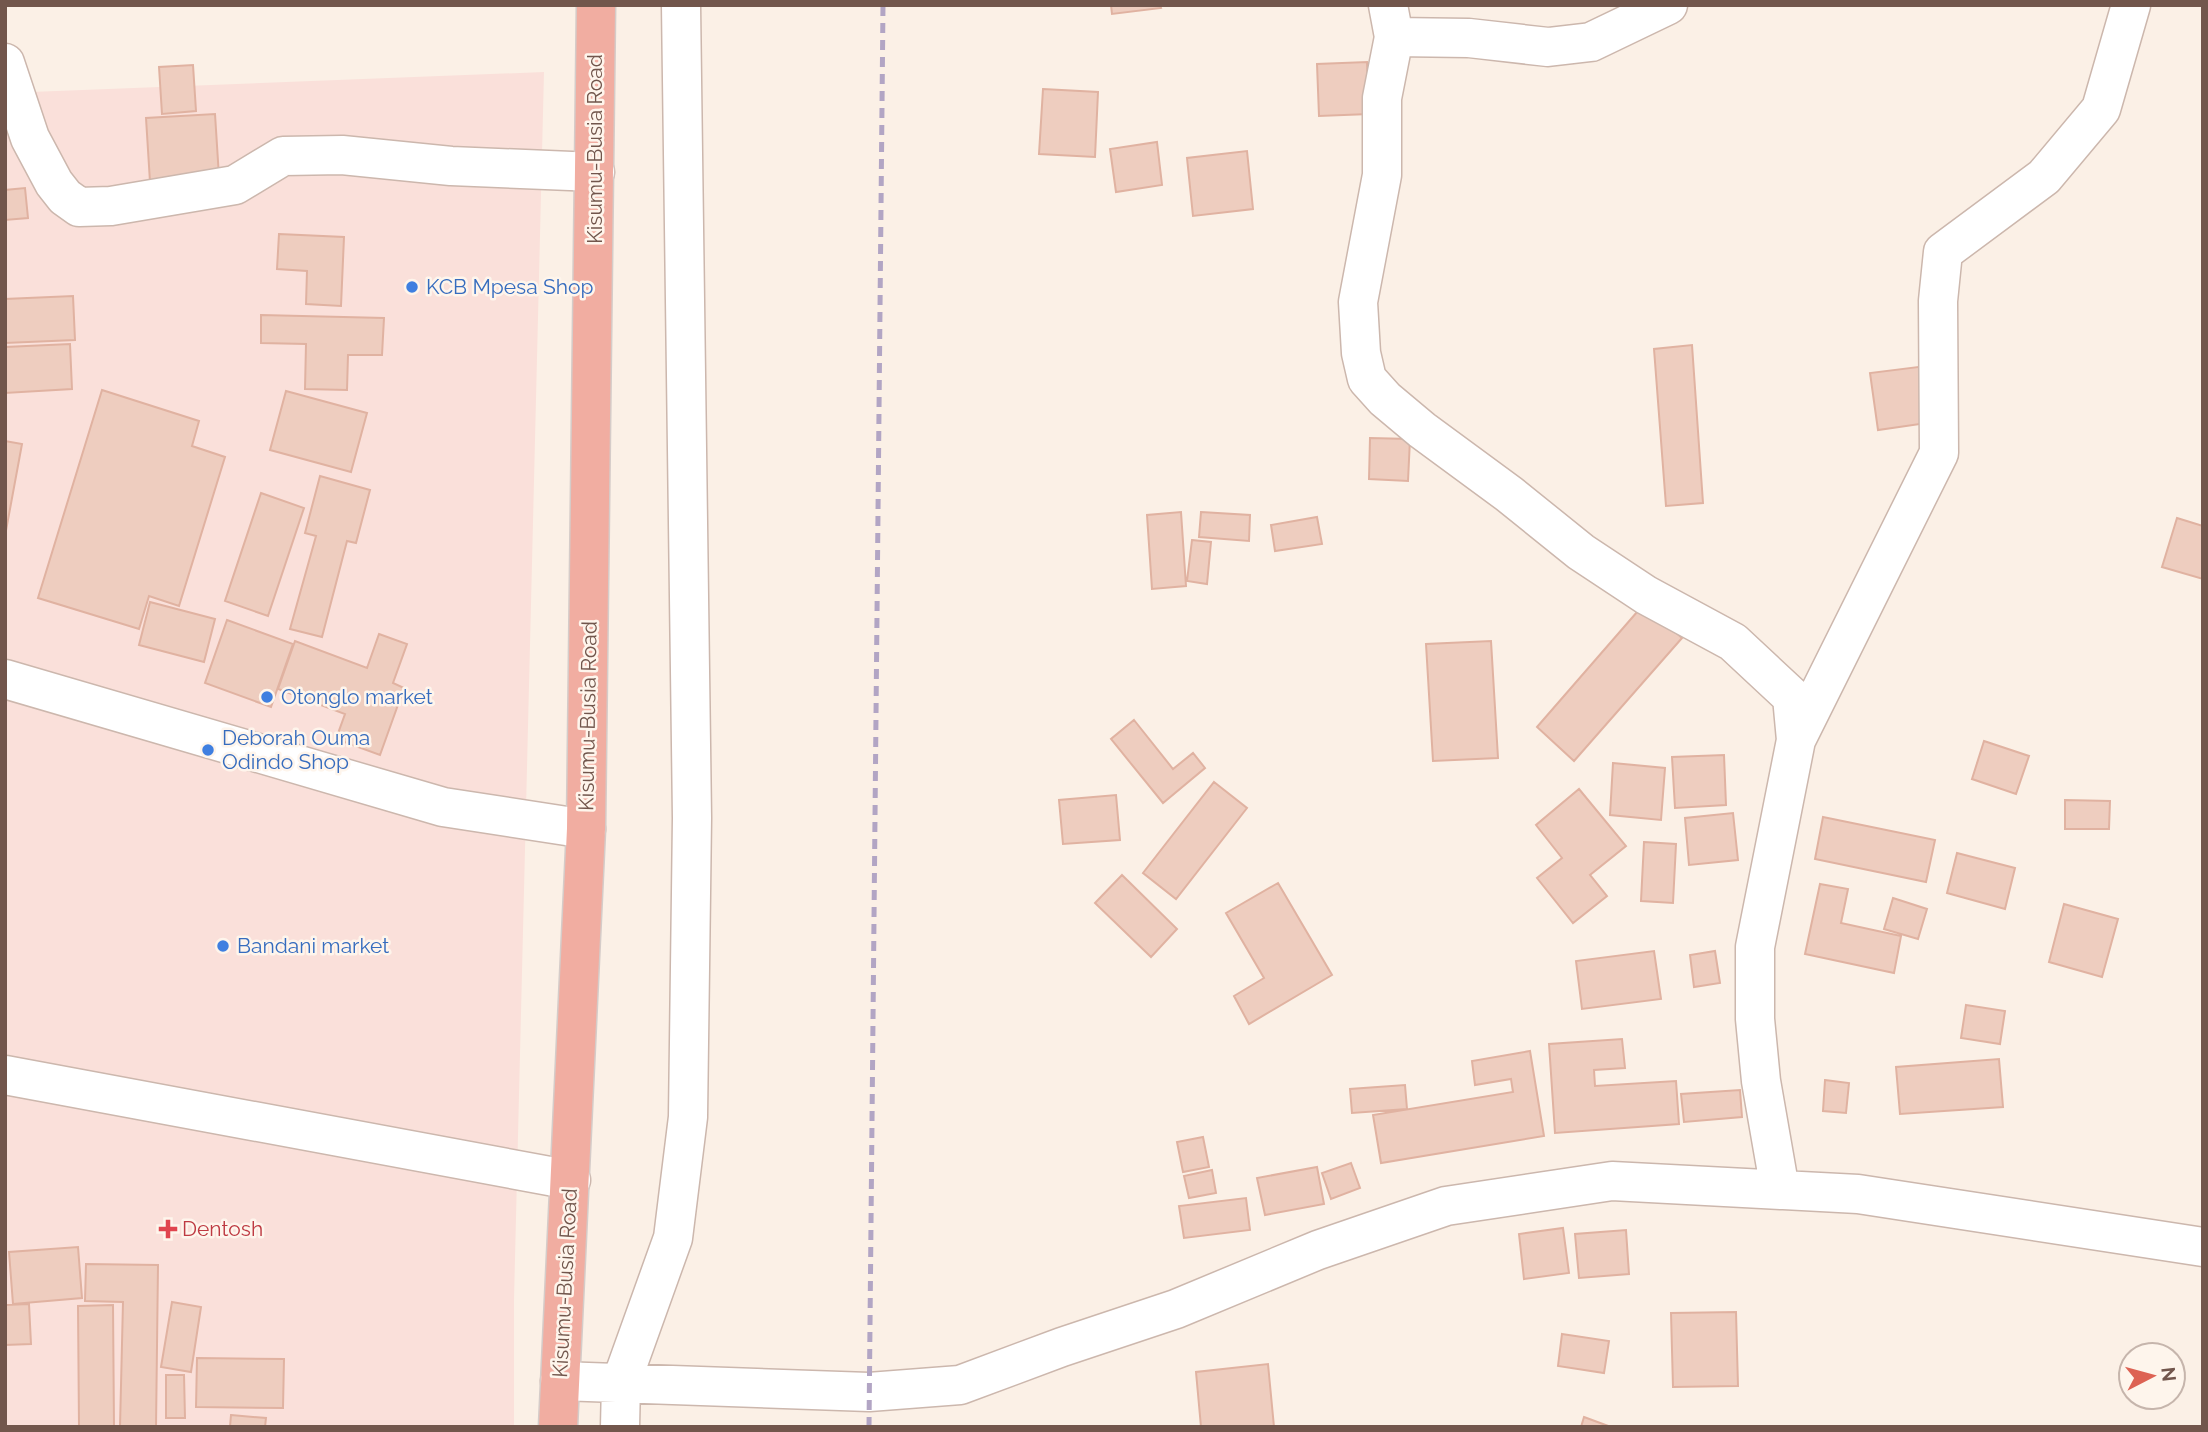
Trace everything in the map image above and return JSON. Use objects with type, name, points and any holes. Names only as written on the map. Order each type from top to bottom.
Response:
[{"type":"highway","name":"Kisumu-Busia Road","points":[[558,1427],[586,829],[596,5]]},
{"type":"street","points":[[620,1427],[621,1383],[673,1238],[688,1116],[692,818],[681,5]]},
{"type":"street","points":[[1668,5],[1591,43],[1548,47],[1469,38],[1391,21],[1382,98],[1382,175],[1358,302],[1361,353],[1367,379],[1385,399],[1422,430],[1509,494],[1581,552],[1646,595],[1733,642],[1792,696],[1796,740]]},
{"type":"street","points":[[1780,1190],[1761,1081],[1755,1019],[1755,947],[1796,740],[1939,453],[1938,300],[1943,252],[2044,177],[2102,109],[2131,5]]},
{"type":"street","points":[[5,63],[30,138],[54,183],[65,197],[79,207],[110,206],[235,185],[282,156],[342,155],[451,166],[595,172]]},
{"type":"street","points":[[5,680],[443,807],[586,829]]},
{"type":"street","points":[[5,1076],[571,1180]]},
{"type":"street","points":[[559,1381],[869,1392],[960,1385],[1176,1309],[1318,1251],[1446,1206],[1612,1181],[1858,1194],[2203,1247]]},
{"type":"shaded area","name":"Otonglo market","points":[[544,72],[514,1300],[514,1427],[5,1427],[5,93]]},
{"type":"building","points":[[1111,5],[1160,5],[1161,8],[1112,14]]},
{"type":"building","points":[[1367,62],[1369,114],[1319,116],[1317,64]]},
{"type":"building","points":[[193,65],[196,111],[162,114],[159,67]]},
{"type":"building","points":[[1043,89],[1098,92],[1095,157],[1039,154]]},
{"type":"building","points":[[215,114],[219,177],[150,182],[146,118]]},
{"type":"building","points":[[1157,142],[1162,185],[1116,192],[1110,149]]},
{"type":"building","points":[[1247,151],[1253,209],[1193,216],[1187,158]]},
{"type":"building","points":[[25,188],[28,218],[5,220],[5,190]]},
{"type":"building","points":[[279,234],[344,237],[341,306],[306,304],[307,271],[277,269]]},
{"type":"building","points":[[73,296],[75,340],[5,343],[5,299]]},
{"type":"building","points":[[261,315],[384,318],[382,355],[348,355],[347,390],[305,389],[306,344],[261,343]]},
{"type":"building","points":[[70,344],[72,389],[5,393],[5,347]]},
{"type":"building","points":[[1692,345],[1703,503],[1666,506],[1654,349]]},
{"type":"building","points":[[1926,366],[1934,422],[1878,430],[1870,373]]},
{"type":"building","points":[[102,390],[199,421],[192,446],[225,457],[179,606],[149,596],[139,629],[38,598]]},
{"type":"building","points":[[286,391],[367,413],[351,472],[270,450]]},
{"type":"building","points":[[1370,438],[1410,439],[1408,481],[1369,479]]},
{"type":"building","points":[[5,441],[22,444],[5,536]]},
{"type":"building","points":[[320,476],[370,490],[356,543],[347,541],[322,637],[290,629],[316,536],[305,533]]},
{"type":"building","points":[[261,493],[304,508],[268,616],[225,601]]},
{"type":"building","points":[[1181,512],[1186,586],[1152,589],[1147,515]]},
{"type":"building","points":[[1201,512],[1250,515],[1249,541],[1199,537]]},
{"type":"building","points":[[1317,517],[1322,544],[1275,551],[1271,525]]},
{"type":"building","points":[[2177,518],[2203,526],[2203,579],[2162,567]]},
{"type":"building","points":[[1192,540],[1211,542],[1207,584],[1187,581]]},
{"type":"building","points":[[150,602],[215,619],[204,662],[139,645]]},
{"type":"building","points":[[1644,604],[1682,638],[1574,761],[1537,727]]},
{"type":"building","points":[[227,620],[293,644],[271,707],[205,683]]},
{"type":"building","points":[[379,634],[407,644],[393,683],[404,688],[380,755],[336,739],[345,714],[278,689],[295,641],[367,668]]},
{"type":"building","points":[[1491,641],[1498,758],[1433,761],[1426,644]]},
{"type":"building","points":[[1134,720],[1173,769],[1193,753],[1205,768],[1163,803],[1111,739]]},
{"type":"building","points":[[1984,741],[2029,756],[2016,794],[1972,779]]},
{"type":"building","points":[[1724,755],[1726,805],[1675,808],[1672,757]]},
{"type":"building","points":[[1613,763],[1665,768],[1661,820],[1610,815]]},
{"type":"building","points":[[1214,782],[1247,808],[1176,899],[1143,873]]},
{"type":"building","points":[[1579,789],[1626,846],[1590,875],[1607,896],[1573,923],[1537,878],[1562,858],[1536,825]]},
{"type":"building","points":[[1116,795],[1120,840],[1063,844],[1059,800]]},
{"type":"building","points":[[2065,800],[2110,801],[2109,829],[2065,829]]},
{"type":"building","points":[[1733,813],[1738,860],[1689,865],[1685,818]]},
{"type":"building","points":[[1823,817],[1935,840],[1926,882],[1815,859]]},
{"type":"building","points":[[1644,842],[1676,844],[1673,903],[1641,901]]},
{"type":"building","points":[[1957,853],[2015,868],[2005,909],[1947,893]]},
{"type":"building","points":[[1122,875],[1177,929],[1151,957],[1095,903]]},
{"type":"building","points":[[1278,883],[1332,975],[1249,1024],[1234,996],[1264,978],[1226,913]]},
{"type":"building","points":[[1820,884],[1848,889],[1841,923],[1901,936],[1894,973],[1805,954]]},
{"type":"building","points":[[1893,898],[1927,909],[1918,939],[1884,929]]},
{"type":"building","points":[[2064,904],[2118,919],[2102,977],[2049,962]]},
{"type":"building","points":[[1654,951],[1661,999],[1582,1009],[1576,961]]},
{"type":"building","points":[[1715,951],[1720,983],[1694,987],[1690,955]]},
{"type":"building","points":[[1966,1005],[2005,1011],[2000,1044],[1961,1038]]},
{"type":"building","points":[[1622,1039],[1625,1068],[1594,1070],[1595,1086],[1676,1081],[1679,1124],[1555,1133],[1549,1044]]},
{"type":"building","points":[[1530,1051],[1544,1136],[1381,1163],[1373,1115],[1513,1092],[1511,1079],[1475,1085],[1472,1061]]},
{"type":"building","points":[[1999,1059],[2003,1107],[1900,1114],[1896,1067]]},
{"type":"building","points":[[1825,1080],[1849,1083],[1846,1113],[1823,1111]]},
{"type":"building","points":[[1405,1085],[1407,1109],[1352,1113],[1350,1089]]},
{"type":"building","points":[[1740,1090],[1742,1117],[1684,1122],[1681,1094]]},
{"type":"building","points":[[1203,1137],[1209,1167],[1183,1172],[1177,1142]]},
{"type":"building","points":[[1351,1163],[1360,1188],[1331,1199],[1322,1173]]},
{"type":"building","points":[[1317,1167],[1324,1204],[1265,1215],[1257,1178]]},
{"type":"building","points":[[1212,1170],[1216,1193],[1189,1198],[1184,1176]]},
{"type":"building","points":[[1246,1198],[1250,1230],[1184,1238],[1179,1206]]},
{"type":"building","points":[[1563,1228],[1569,1273],[1524,1279],[1519,1234]]},
{"type":"building","points":[[1626,1230],[1629,1274],[1579,1278],[1575,1234]]},
{"type":"building","points":[[78,1247],[82,1298],[13,1304],[9,1252]]},
{"type":"building","points":[[86,1264],[158,1265],[156,1427],[120,1427],[123,1302],[85,1301]]},
{"type":"building","points":[[172,1302],[201,1307],[191,1372],[161,1367]]},
{"type":"building","points":[[29,1304],[31,1344],[5,1345],[5,1305]]},
{"type":"building","points":[[113,1305],[114,1427],[79,1427],[78,1306]]},
{"type":"building","points":[[1736,1312],[1738,1386],[1673,1387],[1671,1313]]},
{"type":"building","points":[[1562,1334],[1609,1341],[1604,1373],[1558,1366]]},
{"type":"building","points":[[197,1358],[284,1359],[283,1408],[196,1407]]},
{"type":"building","points":[[1268,1364],[1274,1427],[1201,1427],[1196,1372]]},
{"type":"building","points":[[166,1375],[184,1375],[185,1418],[166,1418]]},
{"type":"building","points":[[231,1415],[266,1418],[265,1427],[230,1427]]},
{"type":"building","points":[[1584,1417],[1611,1427],[1581,1427]]},
{"type":"railway","points":[[869,1427],[883,5]]},
{"type":"place","name":"KCB Mpesa Shop","points":[[412,287]]},
{"type":"place","name":"Otonglo market","points":[[267,697]]},
{"type":"place","name":"Deborah Ouma Odindo Shop","points":[[208,750]]},
{"type":"place","name":"Bandani market","points":[[223,946]]},
{"type":"place","name":"Dentosh","points":[[168,1229]]}]
